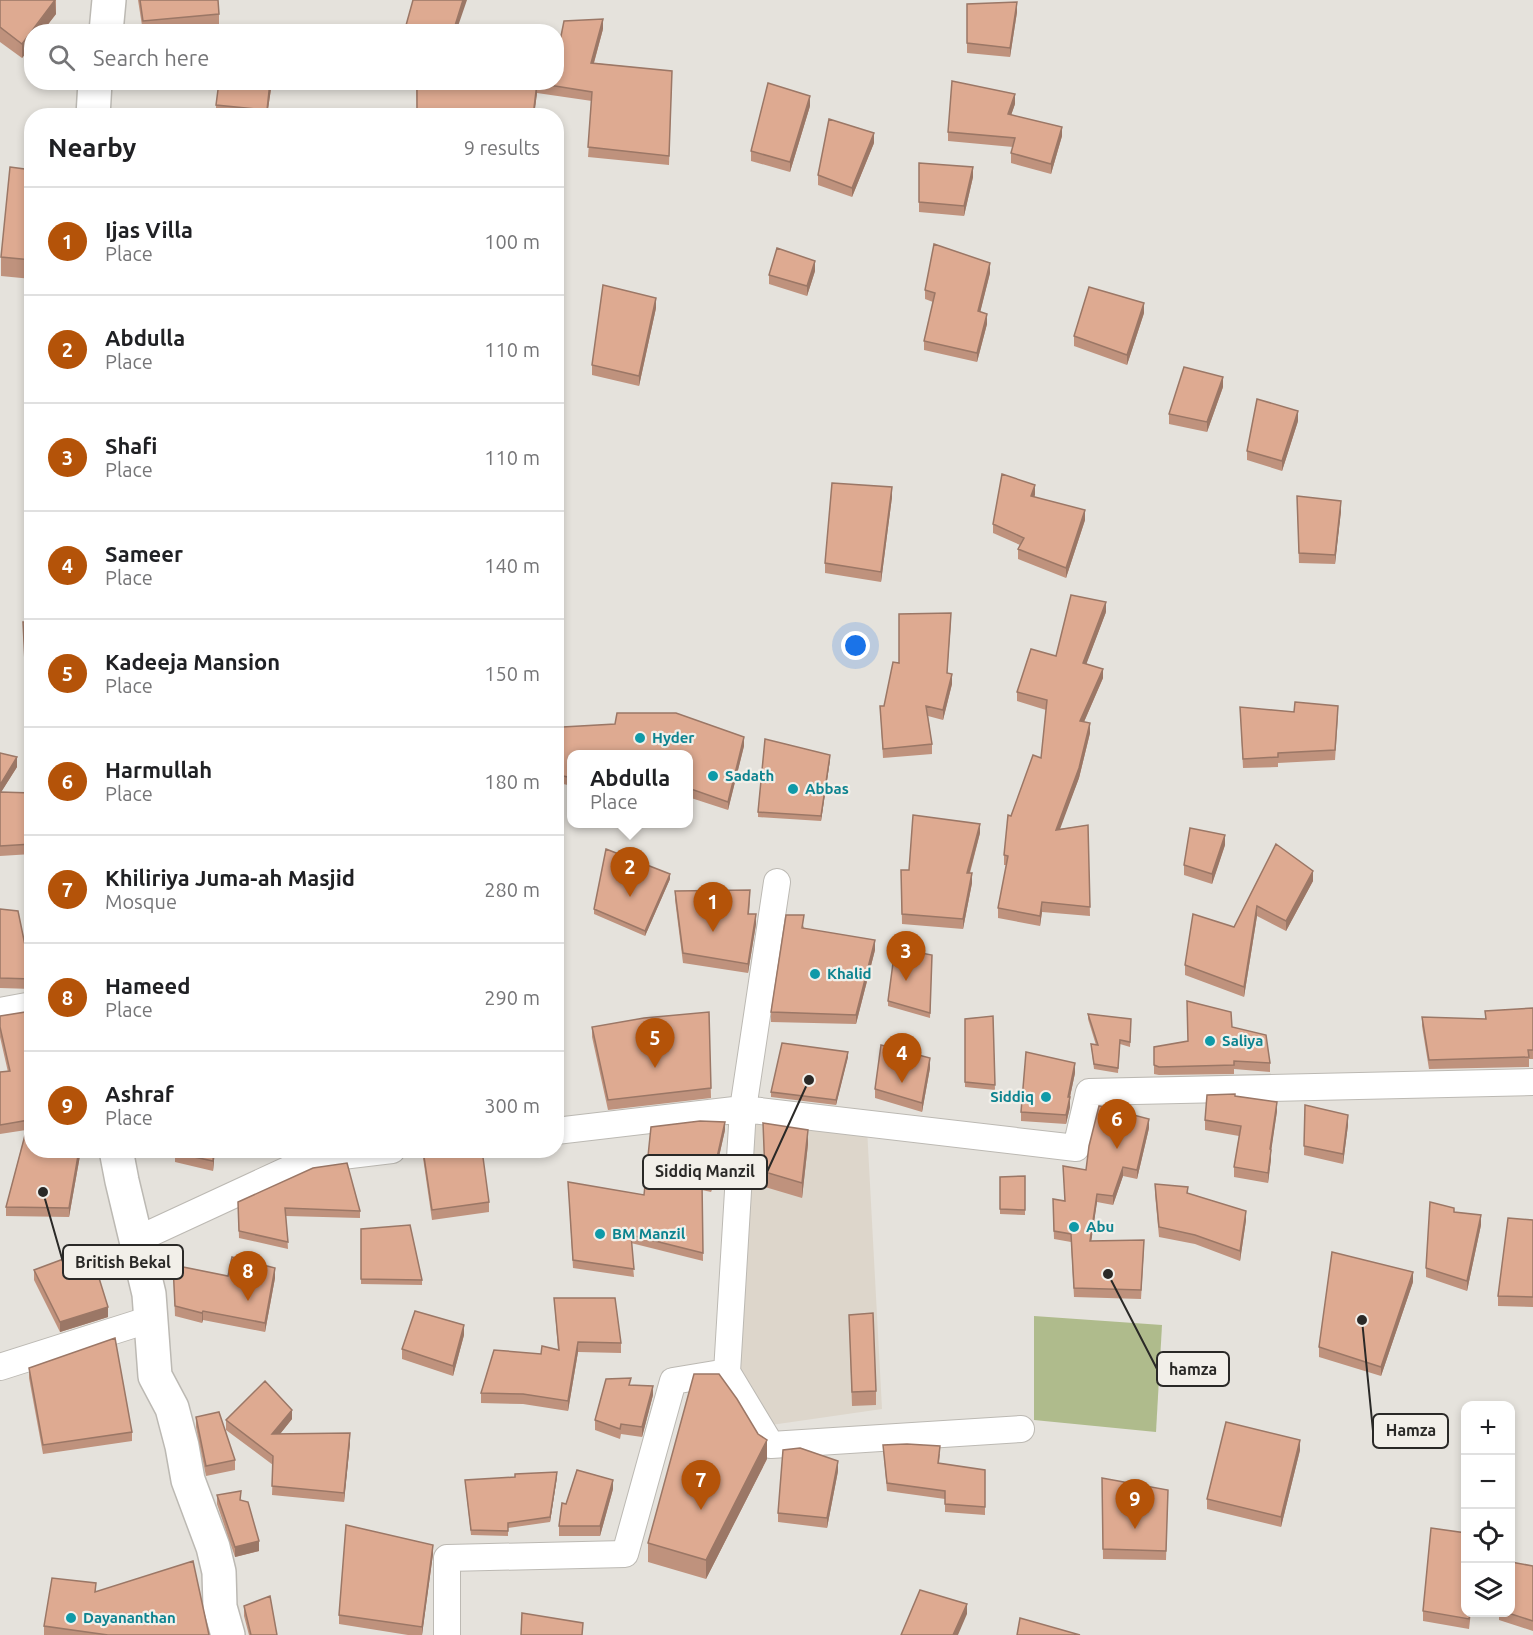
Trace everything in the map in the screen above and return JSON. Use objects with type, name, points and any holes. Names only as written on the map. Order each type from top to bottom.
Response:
[{"type":"main road","points":[[107,24],[109,0]]},
{"type":"main road","points":[[93,108],[95,90]]},
{"type":"main road","points":[[118,1158],[149,1294],[156,1376],[172,1408],[188,1480],[213,1547],[219,1572],[220,1607],[228,1635]]},
{"type":"street","points":[[777,882],[743,1109],[727,1372],[771,1445],[1021,1429]]},
{"type":"street","points":[[0,1011],[24,1006]]},
{"type":"street","points":[[564,1130],[743,1109],[1076,1148],[1089,1092],[1533,1082]]},
{"type":"street","points":[[136,1240],[309,1160],[326,1158]]},
{"type":"street","points":[[0,1367],[151,1319]]},
{"type":"street","points":[[447,1635],[447,1558],[625,1554],[673,1381],[727,1372]]},
{"type":"shaded area","points":[[748,1121],[867,1128],[882,1409],[771,1425],[734,1373]]},
{"type":"green space","points":[[1034,1316],[1162,1325],[1156,1432],[1034,1420]]},
{"type":"building","points":[[0,0],[55,0],[37,24],[24,24],[22,44],[0,27]]},
{"type":"building","points":[[140,0],[218,0],[219,14],[143,21]]},
{"type":"building","points":[[413,0],[463,0],[456,24],[406,24]]},
{"type":"building","points":[[1017,2],[1010,48],[967,43],[967,4]]},
{"type":"building","points":[[603,19],[591,63],[672,71],[669,156],[588,147],[592,92],[564,87],[564,21]]},
{"type":"building","points":[[952,81],[1015,94],[1008,114],[1062,127],[1051,164],[1011,153],[1015,138],[948,132]]},
{"type":"building","points":[[768,83],[810,96],[790,162],[751,151]]},
{"type":"building","points":[[218,90],[269,90],[267,108],[216,105]]},
{"type":"building","points":[[417,90],[536,90],[534,108],[417,108]]},
{"type":"building","points":[[829,119],[874,133],[852,188],[818,175]]},
{"type":"building","points":[[919,163],[973,167],[964,206],[919,202]]},
{"type":"building","points":[[10,167],[24,169],[24,259],[1,257]]},
{"type":"building","points":[[934,244],[990,263],[978,311],[987,314],[977,353],[924,341],[935,293],[925,290]]},
{"type":"building","points":[[777,248],[815,261],[807,286],[769,275]]},
{"type":"building","points":[[603,285],[656,298],[639,376],[592,365]]},
{"type":"building","points":[[1089,287],[1144,303],[1127,355],[1074,336]]},
{"type":"building","points":[[1184,367],[1223,377],[1207,422],[1169,414]]},
{"type":"building","points":[[1257,399],[1298,411],[1282,461],[1247,451]]},
{"type":"building","points":[[1002,474],[1035,485],[1031,496],[1085,510],[1066,568],[1018,549],[1024,538],[993,524]]},
{"type":"building","points":[[832,483],[892,487],[881,572],[825,563]]},
{"type":"building","points":[[1297,496],[1341,501],[1335,555],[1299,553]]},
{"type":"building","points":[[1071,595],[1106,602],[1083,663],[1103,669],[1080,721],[1090,723],[1079,768],[1056,830],[1088,825],[1090,907],[1042,902],[1040,916],[998,908],[1008,856],[1004,855],[1008,815],[1011,816],[1033,755],[1041,758],[1047,700],[1017,692],[1031,649],[1056,656]]},
{"type":"building","points":[[951,613],[947,673],[952,674],[943,710],[926,706],[932,744],[883,749],[880,706],[884,706],[893,662],[899,663],[899,614]]},
{"type":"building","points":[[1295,702],[1338,706],[1335,750],[1278,753],[1278,757],[1243,759],[1240,707],[1294,712]]},
{"type":"building","points":[[617,713],[676,713],[744,737],[728,802],[693,790],[693,750],[567,750],[567,777],[564,776],[564,727],[615,724]]},
{"type":"building","name":"Abbas","points":[[765,739],[830,755],[821,816],[758,812]]},
{"type":"building","points":[[0,753],[17,757],[0,785]]},
{"type":"building","points":[[0,792],[24,793],[24,844],[0,846]]},
{"type":"building","points":[[913,815],[980,824],[967,873],[972,873],[963,919],[902,914],[901,870],[909,870]]},
{"type":"building","points":[[1190,828],[1225,835],[1212,874],[1184,865]]},
{"type":"building","points":[[1276,844],[1313,871],[1286,921],[1257,906],[1244,987],[1185,965],[1193,914],[1234,927]]},
{"type":"building","points":[[606,849],[670,874],[645,931],[594,909]]},
{"type":"building","points":[[750,890],[748,914],[756,914],[748,964],[683,953],[675,891]]},
{"type":"building","points":[[0,909],[18,911],[24,940],[24,979],[0,978]]},
{"type":"building","name":"Khalid","points":[[786,915],[804,915],[802,928],[875,940],[856,1015],[771,1012]]},
{"type":"building","points":[[895,948],[932,955],[930,1013],[888,1001]]},
{"type":"building","points":[[1187,1001],[1231,1012],[1232,1027],[1266,1035],[1270,1063],[1234,1061],[1234,1065],[1159,1067],[1154,1065],[1154,1047],[1188,1041]]},
{"type":"building","points":[[1533,1008],[1533,1050],[1528,1050],[1529,1057],[1429,1060],[1422,1017],[1486,1019],[1485,1011]]},
{"type":"building","points":[[24,1012],[24,1121],[0,1125],[0,1072],[10,1071],[0,1027],[0,1016]]},
{"type":"building","points":[[709,1012],[711,1088],[608,1100],[592,1027],[644,1018]]},
{"type":"building","points":[[1088,1014],[1131,1019],[1130,1042],[1120,1040],[1118,1068],[1094,1064],[1091,1044],[1098,1045]]},
{"type":"building","points":[[993,1016],[995,1085],[965,1082],[965,1019]]},
{"type":"building","points":[[782,1043],[848,1052],[836,1100],[771,1092]]},
{"type":"building","points":[[881,1045],[930,1058],[922,1103],[875,1089]]},
{"type":"building","name":"Siddiq","points":[[1026,1052],[1075,1063],[1066,1115],[1021,1112]]},
{"type":"building","points":[[1235,1094],[1235,1096],[1277,1102],[1268,1173],[1234,1167],[1241,1126],[1205,1120],[1207,1095]]},
{"type":"building","points":[[1305,1105],[1348,1115],[1343,1154],[1304,1146]]},
{"type":"building","points":[[1099,1106],[1149,1119],[1137,1170],[1123,1167],[1113,1196],[1097,1194],[1090,1241],[1144,1240],[1141,1290],[1074,1288],[1071,1234],[1054,1231],[1053,1199],[1065,1201],[1063,1166],[1086,1170],[1089,1146]]},
{"type":"building","points":[[700,1121],[725,1122],[711,1184],[702,1182],[703,1253],[631,1235],[634,1269],[573,1260],[568,1182],[644,1195],[651,1127]]},
{"type":"building","points":[[763,1123],[808,1130],[802,1183],[765,1172]]},
{"type":"building","points":[[24,1139],[24,1158],[78,1158],[69,1208],[6,1207]]},
{"type":"building","points":[[424,1158],[483,1158],[489,1202],[432,1210]]},
{"type":"building","points":[[347,1163],[360,1211],[285,1208],[288,1242],[239,1231],[238,1202],[313,1168]]},
{"type":"building","points":[[1025,1176],[1025,1210],[1000,1209],[1000,1177]]},
{"type":"building","points":[[1155,1184],[1188,1187],[1187,1193],[1246,1211],[1240,1251],[1195,1235],[1159,1227]]},
{"type":"building","points":[[1430,1202],[1454,1208],[1454,1212],[1481,1215],[1467,1281],[1426,1268]]},
{"type":"building","points":[[1508,1218],[1533,1220],[1533,1297],[1498,1296]]},
{"type":"building","points":[[410,1225],[422,1280],[361,1279],[361,1229]]},
{"type":"building","points":[[90,1249],[108,1307],[60,1322],[34,1270]]},
{"type":"building","points":[[1332,1252],[1413,1272],[1381,1367],[1319,1347]]},
{"type":"building","points":[[232,1257],[275,1268],[265,1323],[203,1311],[202,1313],[175,1306],[173,1265],[228,1276]]},
{"type":"building","points":[[554,1298],[615,1298],[621,1343],[578,1342],[568,1401],[523,1394],[481,1393],[494,1350],[541,1354],[542,1346],[559,1350]]},
{"type":"building","points":[[415,1311],[464,1325],[453,1366],[402,1349]]},
{"type":"building","points":[[873,1313],[876,1391],[852,1392],[849,1315]]},
{"type":"building","points":[[115,1338],[132,1432],[43,1445],[29,1368]]},
{"type":"building","points":[[694,1374],[719,1374],[758,1434],[767,1440],[706,1560],[648,1543]]},
{"type":"building","points":[[631,1378],[629,1385],[653,1386],[642,1427],[621,1424],[620,1429],[595,1420],[606,1379]]},
{"type":"building","points":[[265,1381],[292,1410],[272,1434],[350,1433],[344,1493],[272,1486],[273,1456],[226,1420]]},
{"type":"building","points":[[219,1412],[235,1460],[206,1466],[196,1417]]},
{"type":"building","points":[[1226,1422],[1300,1440],[1281,1517],[1207,1499]]},
{"type":"building","points":[[883,1445],[940,1446],[938,1463],[985,1470],[985,1507],[945,1504],[945,1491],[887,1483]]},
{"type":"building","points":[[800,1448],[838,1461],[827,1518],[778,1513],[783,1450]]},
{"type":"building","points":[[577,1470],[613,1480],[600,1526],[559,1526],[562,1503],[566,1504]]},
{"type":"building","points":[[557,1472],[550,1517],[508,1523],[508,1531],[471,1530],[465,1480]]},
{"type":"building","points":[[1102,1478],[1168,1490],[1166,1551],[1103,1549]]},
{"type":"building","points":[[241,1491],[240,1500],[248,1502],[259,1541],[235,1547],[217,1495]]},
{"type":"building","points":[[346,1525],[433,1545],[422,1627],[339,1615]]},
{"type":"building","points":[[1431,1528],[1461,1532],[1461,1617],[1469,1617],[1469,1619],[1423,1611]]},
{"type":"building","points":[[193,1561],[209,1635],[108,1635],[44,1626],[52,1578],[96,1583],[95,1592]]},
{"type":"building","points":[[1515,1563],[1533,1566],[1533,1621],[1515,1615]]},
{"type":"building","points":[[920,1590],[967,1604],[953,1635],[901,1635]]},
{"type":"building","points":[[270,1596],[277,1635],[251,1635],[244,1606]]},
{"type":"building","points":[[522,1613],[583,1623],[582,1635],[521,1635]]},
{"type":"building","points":[[1020,1618],[1080,1635],[1017,1635]]},
{"type":"place","name":"Hyder","points":[[640,738]]},
{"type":"place","name":"Sadath","points":[[713,776]]},
{"type":"place","name":"Abbas","points":[[793,789]]},
{"type":"place","name":"Abdulla","points":[[630,897]]},
{"type":"place","name":"Ijas Villa","points":[[713,932]]},
{"type":"place","name":"Khalid","points":[[815,974]]},
{"type":"place","name":"Shafi","points":[[906,981]]},
{"type":"place","name":"Saliya","points":[[1210,1041]]},
{"type":"place","name":"Kadeeja Mansion","points":[[655,1068]]},
{"type":"place","name":"Siddiq Manzil","points":[[809,1080]]},
{"type":"place","name":"Sameer","points":[[902,1083]]},
{"type":"place","name":"Siddiq","points":[[1046,1097]]},
{"type":"place","name":"Harmullah","points":[[1117,1149]]},
{"type":"place","name":"British Bekal","points":[[43,1192]]},
{"type":"place","name":"Abu","points":[[1074,1227]]},
{"type":"place","name":"BM Manzil","points":[[600,1234]]},
{"type":"place","name":"hamza","points":[[1108,1274]]},
{"type":"place","name":"Hameed","points":[[248,1301]]},
{"type":"place","name":"Hamza","points":[[1362,1320]]},
{"type":"place","name":"Khiliriya Juma-ah Masjid","points":[[701,1510]]},
{"type":"place","name":"Ashraf","points":[[1135,1529]]},
{"type":"place","name":"Dayananthan","points":[[71,1618]]}]
